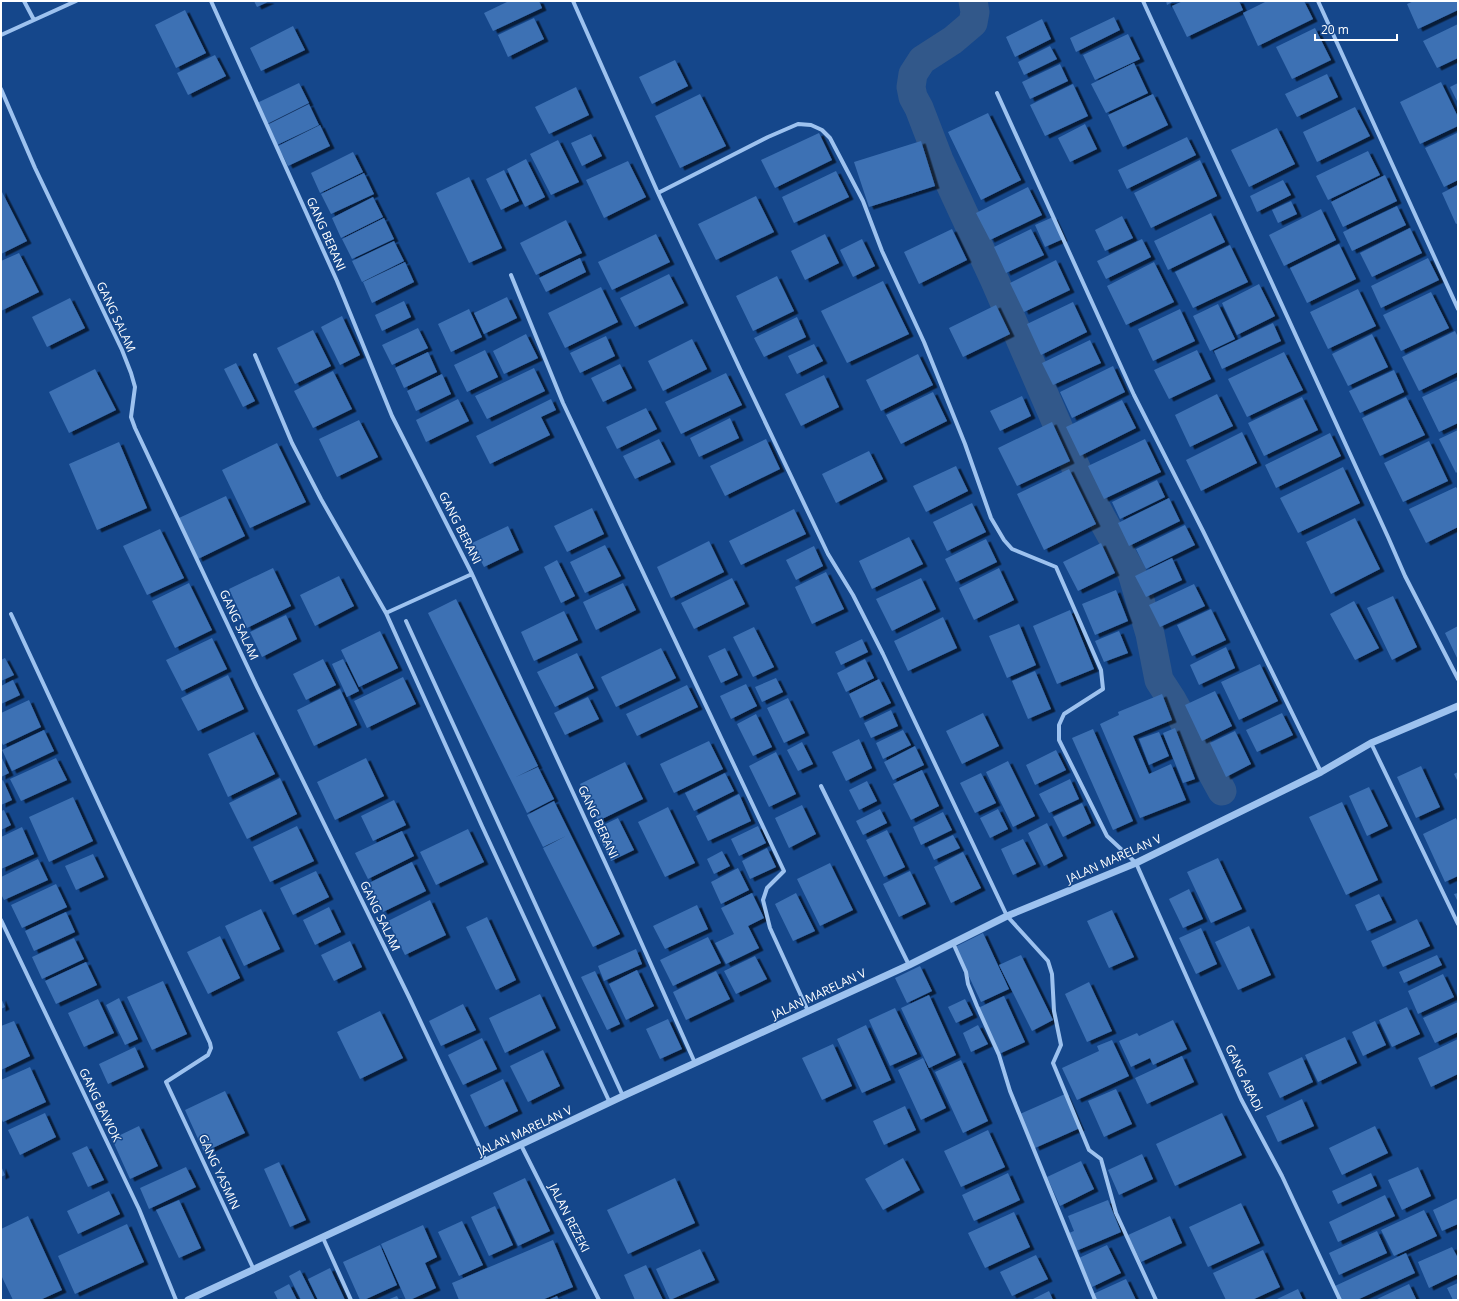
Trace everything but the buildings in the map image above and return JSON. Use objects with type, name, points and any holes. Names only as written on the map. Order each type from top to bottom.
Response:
[{"type":"street","points":[[24,1],[34,20]]},
{"type":"street","points":[[1,35],[76,1]]},
{"type":"street","name":"GANG BERANI","points":[[211,1],[337,281],[392,416],[472,574],[616,886],[695,1064]]},
{"type":"street","points":[[574,1],[658,193],[828,554],[853,595],[883,654],[1008,916],[1048,961],[1052,974],[1054,1011],[1061,1045],[1053,1063],[1090,1150],[1101,1159],[1116,1213],[1156,1300]]},
{"type":"street","points":[[1142,1],[1405,576],[1458,679]]},
{"type":"street","points":[[1318,1],[1458,309]]},
{"type":"street","name":"GANG SALAM","points":[[1,89],[35,168],[122,350],[135,387],[131,417],[134,428],[257,687],[405,990],[486,1161]]},
{"type":"street","points":[[996,93],[1134,395],[1203,531],[1321,772]]},
{"type":"street","points":[[658,193],[768,137],[798,124],[811,124],[822,130],[830,138],[864,201],[882,251],[924,342],[965,444],[991,518],[1004,540],[1012,549],[1056,567],[1101,670],[1103,689],[1064,714],[1059,725],[1059,740],[1107,836],[1136,863]]},
{"type":"street","points":[[511,275],[566,410],[784,871],[767,888],[763,900],[770,928],[808,1012]]},
{"type":"street","points":[[255,355],[292,443],[321,499],[386,613],[482,826],[610,1103]]},
{"type":"street","points":[[386,613],[472,574]]},
{"type":"street","name":"GANG YASMIN","points":[[11,614],[210,1043],[211,1048],[208,1055],[166,1082],[254,1270]]},
{"type":"street","points":[[406,621],[623,1096]]},
{"type":"street","name":"JALAN MARELAN V","points":[[188,1300],[522,1145],[623,1096],[808,1012],[1008,916],[1136,863],[1321,772],[1371,743],[1458,706]]},
{"type":"street","points":[[1371,743],[1458,924]]},
{"type":"street","points":[[821,786],[908,965]]},
{"type":"street","name":"GANG ABADI","points":[[1136,863],[1241,1099],[1282,1176],[1340,1300]]},
{"type":"street","name":"GANG BAWOK","points":[[1,920],[139,1209],[176,1300]]},
{"type":"street","points":[[953,943],[966,972],[968,984],[977,1006],[999,1055],[1010,1091],[1095,1300]]},
{"type":"street","name":"JALAN REZEKI","points":[[522,1145],[599,1300]]},
{"type":"street","points":[[323,1238],[351,1300]]},
{"type":"waterway","points":[[973,1],[975,12],[973,23],[953,40],[922,60],[913,74],[911,87],[913,97],[919,108],[939,160],[995,281],[1080,477],[1132,573],[1150,634],[1159,680],[1172,700],[1222,791]]}]
